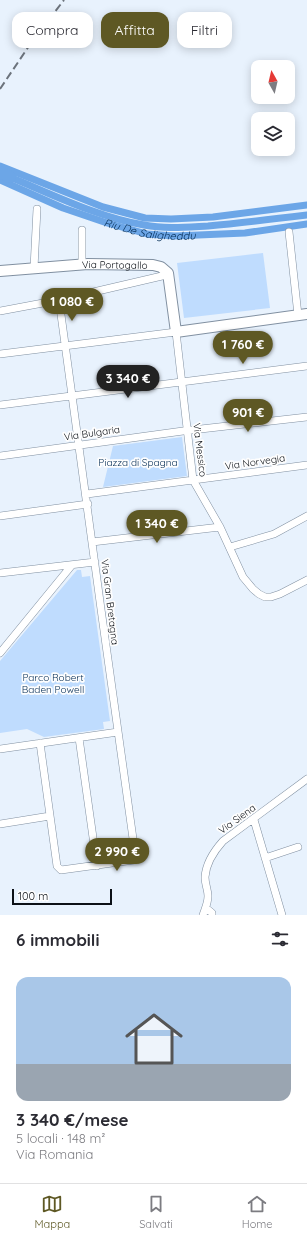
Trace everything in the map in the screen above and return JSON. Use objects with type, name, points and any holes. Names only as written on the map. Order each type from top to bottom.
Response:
[{"type":"street","points":[[34,268],[37,209]]},
{"type":"street","points":[[82,230],[82,264]]},
{"type":"street","points":[[0,354],[303,315],[289,232]]},
{"type":"street","name":"Via Portogallo","points":[[0,271],[82,264],[128,264],[153,265],[161,267],[168,273]]},
{"type":"street","points":[[0,311],[59,300],[162,276],[168,273],[176,332]]},
{"type":"street","name":"Via Gran Bretagna","points":[[59,300],[87,494],[92,542],[135,852],[134,860],[97,866]]},
{"type":"street","name":"Via Messico","points":[[176,332],[192,480],[220,527],[243,577],[253,589],[265,597],[280,594],[307,580]]},
{"type":"street","points":[[0,405],[307,366]]},
{"type":"street","name":"Via Bulgaria","points":[[0,456],[187,431],[307,417]]},
{"type":"street","name":"Via Norvegia","points":[[87,494],[307,465]]},
{"type":"street","points":[[0,516],[88,504]]},
{"type":"street","points":[[230,547],[274,534],[307,516]]},
{"type":"street","points":[[92,542],[220,527]]},
{"type":"street","points":[[0,573],[95,562]]},
{"type":"street","points":[[0,653],[72,565]]},
{"type":"street","points":[[0,749],[118,732]]},
{"type":"street","points":[[40,743],[57,866],[61,870],[97,866],[79,738]]},
{"type":"street","name":"Via Siena","points":[[204,912],[208,897],[205,879],[206,867],[216,849],[223,841],[254,820],[307,780]]},
{"type":"street","points":[[0,824],[50,816]]},
{"type":"street","points":[[254,820],[282,915]]},
{"type":"street","points":[[265,858],[298,847]]},
{"type":"street","points":[[204,912],[212,913],[212,915]]},
{"type":"green space","points":[[263,253],[270,308],[184,318],[177,263]]},
{"type":"green space","name":"Piazza di Spagna","points":[[182,437],[187,476],[103,487],[113,446]]},
{"type":"green space","name":"Parco Robert Baden Powell","points":[[77,570],[81,570],[82,577],[90,576],[110,721],[103,722],[104,729],[44,737],[27,729],[0,733],[0,661]]},
{"type":"waterway","name":"Riu De Saligheddu","points":[[0,166],[103,207],[145,218],[171,219],[213,217],[307,205]]},
{"type":"waterway","name":"Riu De Saligheddu","points":[[0,172],[10,177]]},
{"type":"waterway","name":"Riu De Saligheddu","points":[[10,177],[59,198],[110,217],[127,222],[152,226],[208,226],[307,215]]},
{"type":"waterway","name":"Riu De Saligheddu","points":[[0,180],[63,208],[107,223],[147,234],[175,236],[245,233],[307,224]]},
{"type":"railway","points":[[0,89],[33,40],[64,0]]}]
